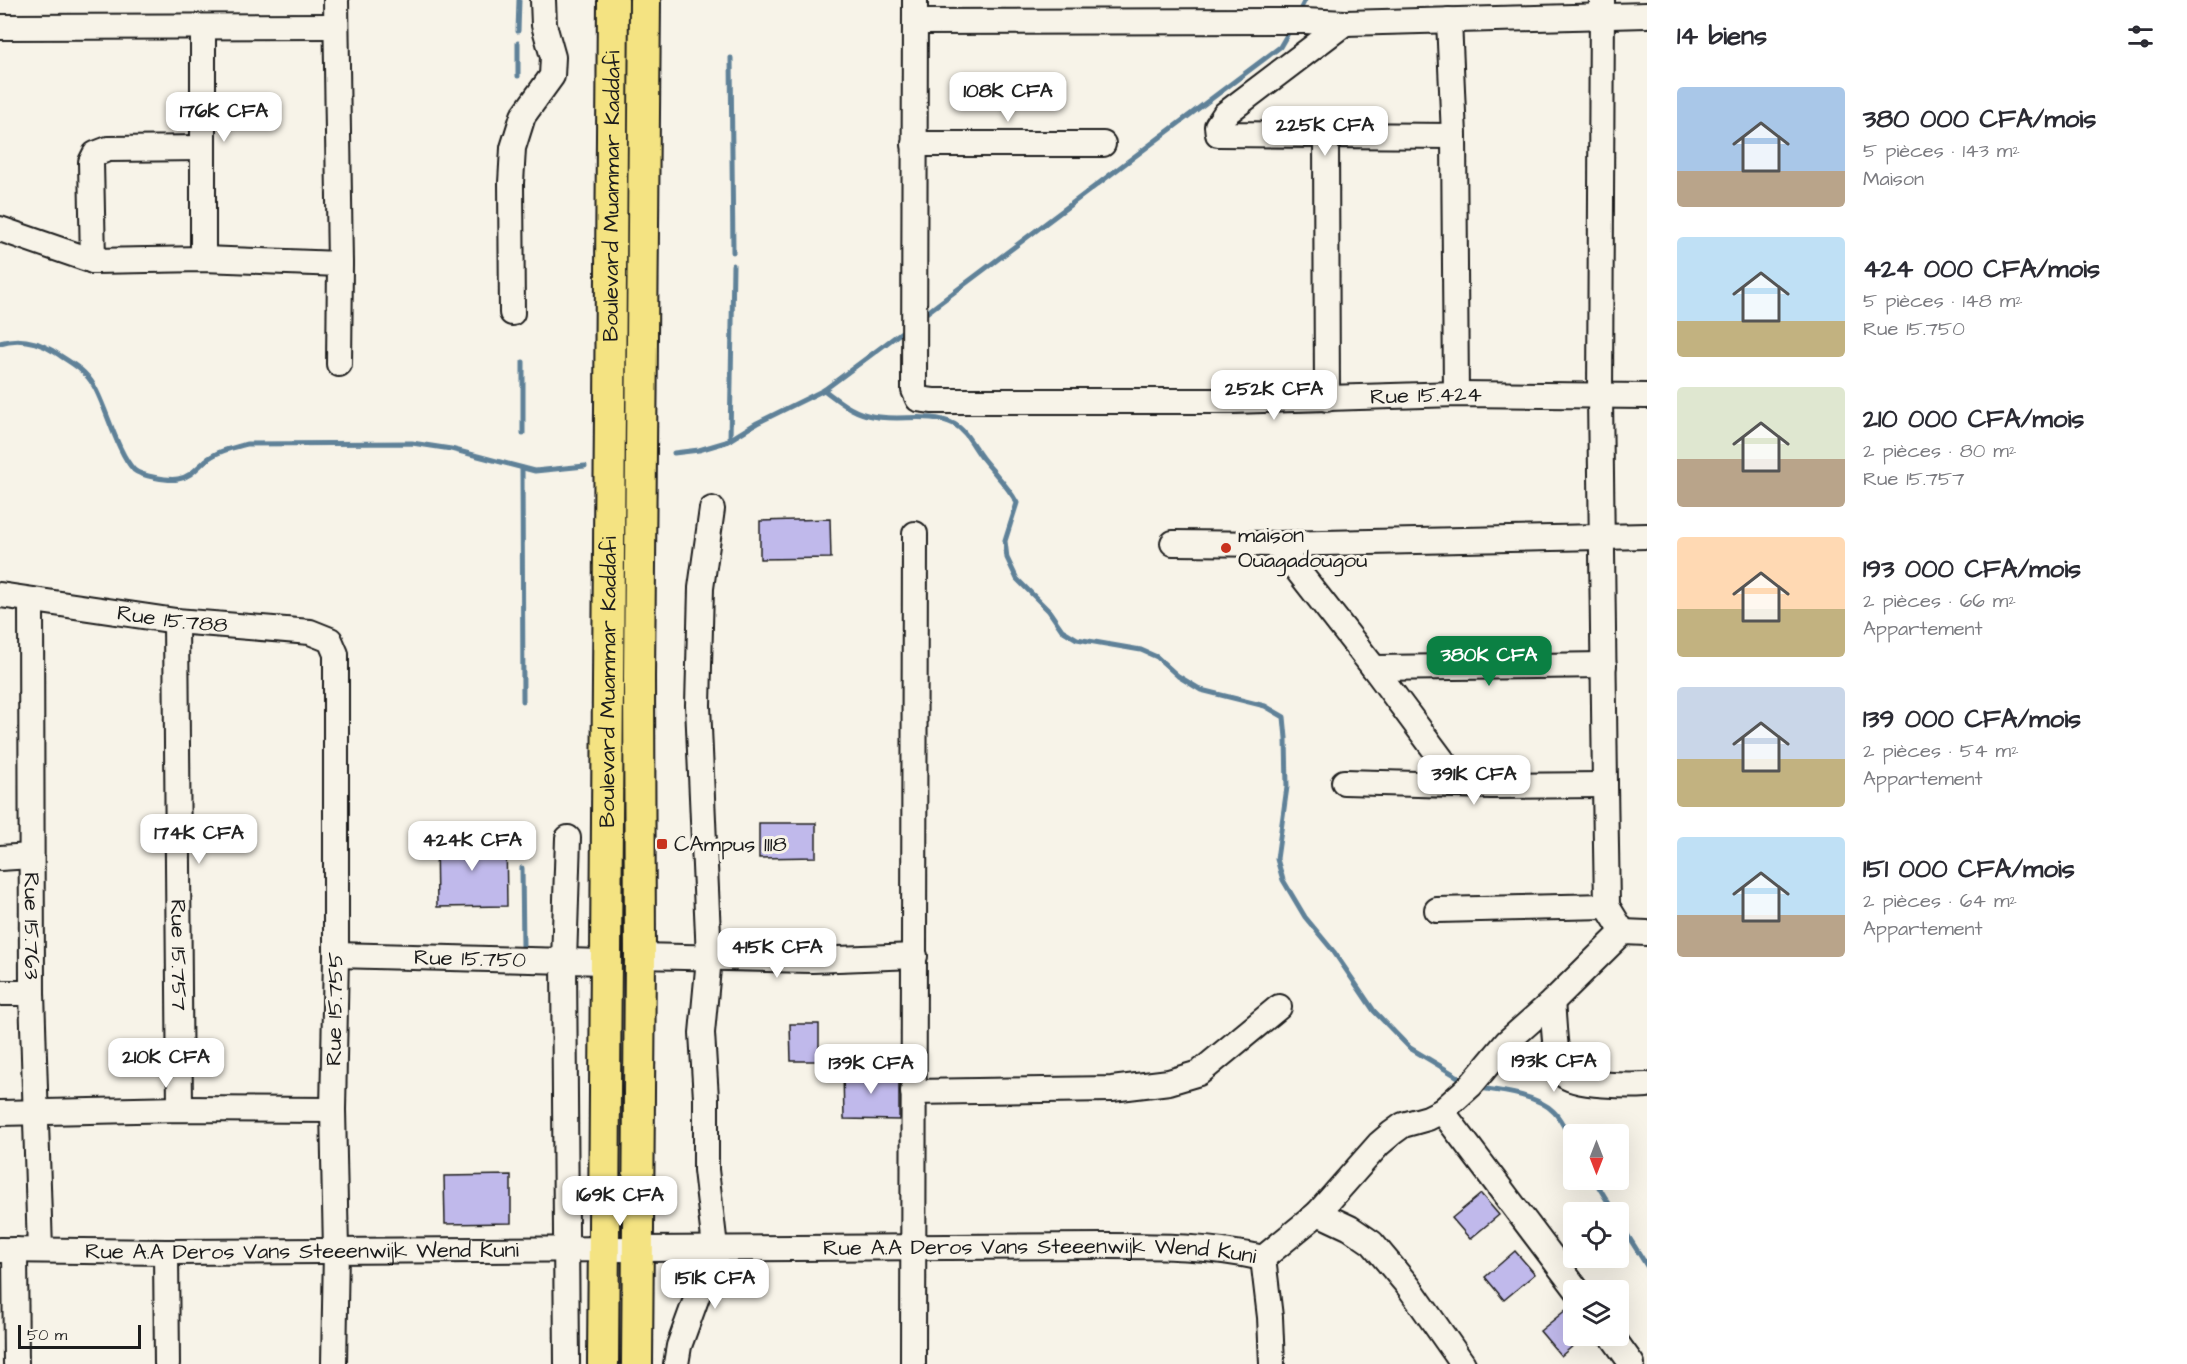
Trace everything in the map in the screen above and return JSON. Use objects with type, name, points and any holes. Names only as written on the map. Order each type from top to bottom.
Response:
[{"type":"main road","name":"Boulevard Muammar Kaddafi","points":[[603,1364],[604,962],[609,661],[613,0]]},
{"type":"main road","name":"Boulevard Muammar Kaddafi","points":[[637,1364],[640,956],[639,677],[645,0]]},
{"type":"street","points":[[336,0],[340,264],[339,364]]},
{"type":"street","points":[[512,313],[513,148],[522,116],[552,76],[553,57],[544,25],[543,0]]},
{"type":"street","points":[[1602,8],[1599,396],[1607,906],[1623,932],[1647,933]]},
{"type":"street","points":[[1103,144],[914,144],[915,11],[1345,23],[1449,20],[1602,8],[1647,15]]},
{"type":"street","points":[[1449,20],[1454,136],[1456,394]]},
{"type":"street","points":[[1345,23],[1225,114],[1216,130],[1220,135],[1454,136]]},
{"type":"street","points":[[0,27],[336,26]]},
{"type":"street","points":[[203,27],[203,259]]},
{"type":"street","points":[[1326,136],[1327,399]]},
{"type":"street","name":"Rue 15.424","points":[[914,144],[914,390],[916,397],[926,401],[1327,399],[1456,394],[1647,396]]},
{"type":"street","points":[[93,261],[91,162],[95,154],[108,149],[203,148]]},
{"type":"street","points":[[0,229],[78,258],[93,261],[203,259],[340,264]]},
{"type":"street","points":[[676,1364],[679,1346],[715,1247],[706,1170],[706,1098],[702,1033],[709,958],[698,705],[701,588],[712,509]]},
{"type":"street","points":[[913,1364],[915,534]]},
{"type":"street","points":[[1173,543],[1277,544],[1647,536]]},
{"type":"street","points":[[1277,544],[1374,668],[1460,784]]},
{"type":"street","name":"Rue 15.788","points":[[0,596],[176,621],[310,632],[330,640],[336,654]]},
{"type":"street","name":"Rue 15.763","points":[[31,600],[32,993],[40,1250]]},
{"type":"street","name":"Rue 15.757","points":[[176,621],[180,1109]]},
{"type":"street","name":"Rue 15.755","points":[[334,1364],[336,654]]},
{"type":"street","points":[[1374,668],[1604,664]]},
{"type":"street","points":[[1344,782],[1491,786],[1605,785]]},
{"type":"street","points":[[567,838],[564,961],[567,1364]]},
{"type":"street","points":[[0,858],[31,856]]},
{"type":"street","points":[[1437,910],[1607,906]]},
{"type":"street","name":"Rue A.A Deros Vans Steeenwijk Wend Kuni","points":[[7,1250],[166,1252],[914,1246],[1194,1247],[1234,1251],[1263,1258],[1318,1213],[1379,1144],[1392,1133],[1402,1125],[1428,1118],[1442,1111],[1471,1085],[1507,1042],[1552,1002],[1623,932]]},
{"type":"street","name":"Rue 15.750","points":[[336,955],[604,962]]},
{"type":"street","points":[[640,956],[812,960],[915,956]]},
{"type":"street","points":[[0,993],[32,993]]},
{"type":"street","points":[[1552,1002],[1559,1064],[1565,1075],[1575,1080],[1598,1083],[1624,1086],[1647,1085]]},
{"type":"street","points":[[913,1092],[1112,1089],[1169,1082],[1199,1073],[1279,1007]]},
{"type":"street","points":[[0,1113],[180,1109],[333,1110]]},
{"type":"street","points":[[1442,1111],[1569,1280]]},
{"type":"street","points":[[1318,1213],[1350,1228],[1372,1243],[1409,1287],[1463,1364]]},
{"type":"street","points":[[7,1250],[16,1364]]},
{"type":"street","points":[[166,1252],[167,1364]]},
{"type":"street","points":[[1263,1258],[1270,1317],[1272,1364]]},
{"type":"street","points":[[1619,1346],[1632,1364]]},
{"type":"building","points":[[830,519],[831,558],[760,559],[760,521]]},
{"type":"building","points":[[759,823],[816,823],[816,857],[759,858]]},
{"type":"building","points":[[506,836],[507,906],[437,907],[436,837]]},
{"type":"building","points":[[790,1024],[819,1024],[819,1061],[791,1061]]},
{"type":"building","points":[[843,1071],[899,1072],[899,1120],[844,1119]]},
{"type":"building","points":[[511,1175],[511,1223],[445,1224],[444,1176]]},
{"type":"building","points":[[1481,1194],[1499,1215],[1470,1239],[1452,1218]]},
{"type":"building","points":[[1515,1251],[1535,1274],[1504,1300],[1485,1277]]},
{"type":"building","points":[[1563,1312],[1563,1346],[1573,1346],[1561,1356],[1540,1331]]},
{"type":"waterway","points":[[518,31],[519,0]]},
{"type":"waterway","points":[[1298,14],[1305,0]]},
{"type":"waterway","points":[[921,317],[1280,47],[1291,28]]},
{"type":"waterway","points":[[518,43],[518,76]]},
{"type":"waterway","points":[[731,58],[733,252]]},
{"type":"waterway","points":[[730,440],[733,265]]},
{"type":"waterway","points":[[674,453],[699,450],[726,442],[757,423],[824,390],[907,328]]},
{"type":"waterway","points":[[0,343],[14,340],[34,342],[53,351],[81,370],[94,386],[117,442],[128,462],[134,470],[155,478],[182,478],[215,455],[247,444],[412,443],[451,449],[535,471],[585,466]]},
{"type":"waterway","points":[[523,362],[523,433]]},
{"type":"waterway","points":[[824,390],[850,408],[867,415],[889,418],[933,418],[954,424],[963,431],[1017,503],[1005,541],[1007,558],[1017,579],[1049,611],[1062,630],[1077,639],[1141,650],[1157,657],[1178,676],[1201,690],[1265,706],[1284,717],[1287,787],[1277,859],[1283,880],[1305,917],[1334,952],[1374,1011],[1410,1048],[1465,1081]]},
{"type":"waterway","points":[[522,468],[523,701]]},
{"type":"waterway","points":[[522,868],[523,947]]},
{"type":"waterway","points":[[1479,1088],[1519,1095],[1539,1102],[1554,1112],[1563,1125]]},
{"type":"waterway","points":[[1601,1190],[1608,1202]]},
{"type":"waterway","points":[[1629,1237],[1647,1266]]},
{"type":"place","name":"maison Ouagadougou","points":[[1226,548]]},
{"type":"place","name":"CAmpus 1118","points":[[662,844]]}]
